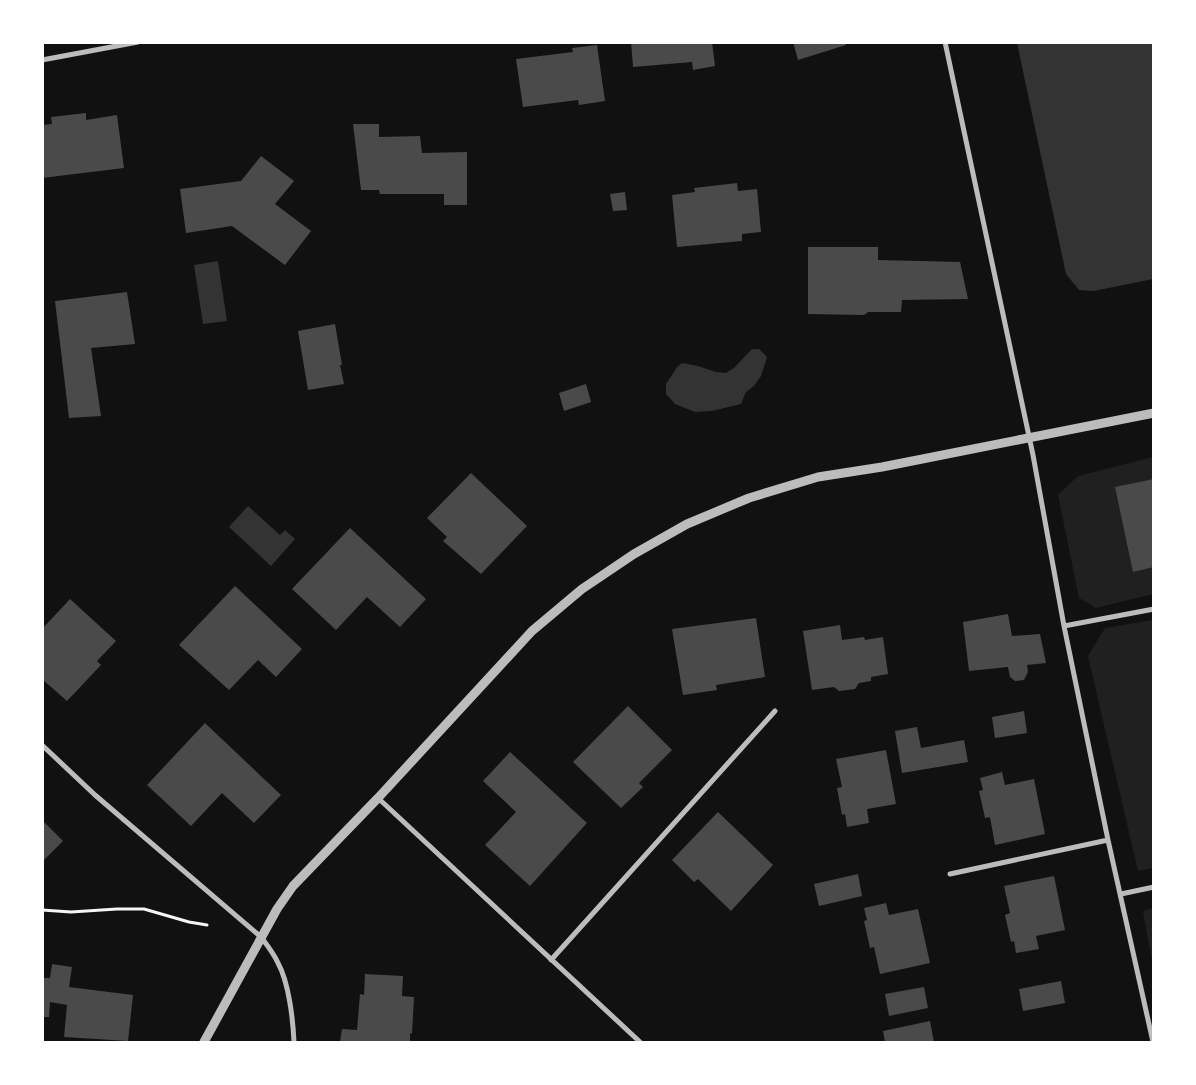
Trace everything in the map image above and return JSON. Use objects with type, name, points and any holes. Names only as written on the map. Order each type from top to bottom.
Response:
[{"type":"street","points":[[42,60],[138,42]]},
{"type":"street","points":[[944,42],[1030,438],[1064,626],[1108,840],[1153,1042]]},
{"type":"street","points":[[204,1042],[261,937],[293,886],[378,798],[532,632],[582,589],[634,554],[687,524],[749,498],[818,477],[1154,413]]},
{"type":"street","points":[[1064,626],[1154,609]]},
{"type":"street","points":[[551,960],[775,711]]},
{"type":"street","points":[[42,745],[102,801],[261,937],[279,964],[286,986],[294,1030],[294,1042]]},
{"type":"street","points":[[378,798],[640,1042]]},
{"type":"street","points":[[950,874],[1108,840]]},
{"type":"street","points":[[1121,894],[1154,887]]},
{"type":"path","points":[[42,910],[71,912],[144,908],[189,922],[207,925]]},
{"type":"shaded area","points":[[1017,43],[1153,43],[1153,279],[1094,291],[1079,290],[1066,274]]},
{"type":"shaded area","points":[[218,261],[227,321],[203,324],[194,265]]},
{"type":"shaded area","points":[[752,349],[759,349],[767,357],[761,376],[754,386],[746,392],[741,404],[712,411],[695,412],[675,404],[666,394],[666,384],[677,367],[682,363],[726,373],[734,368]]},
{"type":"shaded area","points":[[1153,457],[1153,479],[1133,572],[1153,567],[1153,594],[1096,608],[1079,598],[1058,495],[1078,476]]},
{"type":"shaded area","points":[[248,506],[280,535],[285,530],[295,539],[271,566],[229,527]]},
{"type":"shaded area","points":[[1153,620],[1153,868],[1138,871],[1088,656],[1105,628]]},
{"type":"shaded area","points":[[1154,908],[1153,967],[1143,911]]},
{"type":"building","points":[[631,42],[712,42],[715,66],[693,70],[692,62],[633,67]]},
{"type":"building","points":[[793,42],[845,42],[846,45],[798,60]]},
{"type":"building","points":[[597,45],[605,101],[579,105],[578,100],[523,107],[516,59],[573,52],[572,48]]},
{"type":"building","points":[[86,113],[86,120],[117,115],[124,168],[42,178],[42,125],[52,124],[51,117]]},
{"type":"building","points":[[353,124],[379,124],[379,137],[420,136],[422,153],[467,152],[467,205],[444,205],[444,194],[380,194],[379,190],[361,190]]},
{"type":"building","points":[[261,156],[294,181],[275,204],[311,231],[285,265],[232,226],[186,233],[180,189],[241,181]]},
{"type":"building","points":[[737,183],[738,191],[757,189],[761,232],[742,234],[742,241],[677,247],[672,195],[695,192],[694,188]]},
{"type":"building","points":[[625,192],[627,210],[613,211],[610,194]]},
{"type":"building","points":[[808,247],[878,247],[878,260],[960,262],[968,299],[902,300],[901,312],[868,312],[864,315],[808,314]]},
{"type":"building","points":[[127,292],[135,344],[91,348],[101,416],[69,418],[55,301]]},
{"type":"building","points":[[335,324],[344,384],[308,390],[298,331]]},
{"type":"building","points":[[586,384],[591,402],[564,411],[559,393]]},
{"type":"building","points":[[471,473],[527,526],[481,574],[443,541],[447,537],[427,518]]},
{"type":"building","points":[[1154,479],[1154,567],[1133,572],[1115,487]]},
{"type":"building","points":[[350,528],[426,599],[400,627],[367,597],[336,630],[292,589]]},
{"type":"building","points":[[235,586],[302,649],[276,677],[258,660],[229,690],[179,645]]},
{"type":"building","points":[[70,599],[116,641],[97,661],[101,665],[67,701],[42,679],[42,629]]},
{"type":"building","points":[[1008,614],[1012,636],[1040,634],[1046,663],[1027,665],[1028,672],[1024,680],[1015,681],[1010,677],[1008,667],[969,671],[963,622]]},
{"type":"building","points":[[756,618],[765,677],[716,685],[717,690],[683,695],[672,629]]},
{"type":"building","points":[[840,625],[842,640],[864,637],[865,640],[883,637],[888,674],[871,677],[871,681],[859,683],[855,689],[839,691],[834,687],[812,690],[803,631]]},
{"type":"building","points":[[628,706],[672,750],[639,783],[643,787],[621,808],[573,762]]},
{"type":"building","points":[[1024,711],[1027,733],[995,738],[992,717]]},
{"type":"building","points":[[205,723],[281,795],[254,823],[222,793],[191,826],[147,785]]},
{"type":"building","points":[[917,727],[921,748],[964,740],[968,762],[902,773],[895,731]]},
{"type":"building","points":[[886,750],[896,804],[867,809],[869,823],[847,827],[845,814],[842,815],[837,788],[842,787],[836,759]]},
{"type":"building","points":[[510,752],[587,823],[530,886],[485,845],[516,812],[483,781]]},
{"type":"building","points":[[1002,772],[1005,785],[1034,779],[1045,834],[995,845],[990,817],[985,818],[979,791],[983,790],[980,778]]},
{"type":"building","points":[[718,812],[773,865],[731,911],[698,879],[694,882],[672,860]]},
{"type":"building","points":[[42,820],[63,841],[42,862]]},
{"type":"building","points":[[858,874],[862,896],[819,906],[814,884]]},
{"type":"building","points":[[1054,876],[1065,930],[1036,936],[1039,949],[1016,953],[1014,941],[1011,942],[1005,915],[1010,913],[1004,886]]},
{"type":"building","points":[[886,903],[889,915],[918,909],[930,963],[880,974],[874,947],[870,948],[864,921],[867,920],[864,908]]},
{"type":"building","points":[[52,964],[72,967],[69,987],[133,995],[128,1041],[64,1037],[67,1005],[50,1002],[49,1017],[42,1017],[42,978],[50,978]]},
{"type":"building","points":[[365,974],[403,976],[402,996],[414,997],[410,1042],[340,1042],[342,1029],[357,1030],[360,994],[364,995]]},
{"type":"building","points":[[1061,981],[1065,1003],[1023,1011],[1019,989]]},
{"type":"building","points":[[924,987],[928,1008],[889,1016],[885,994]]},
{"type":"building","points":[[930,1021],[934,1042],[885,1042],[883,1031]]}]
